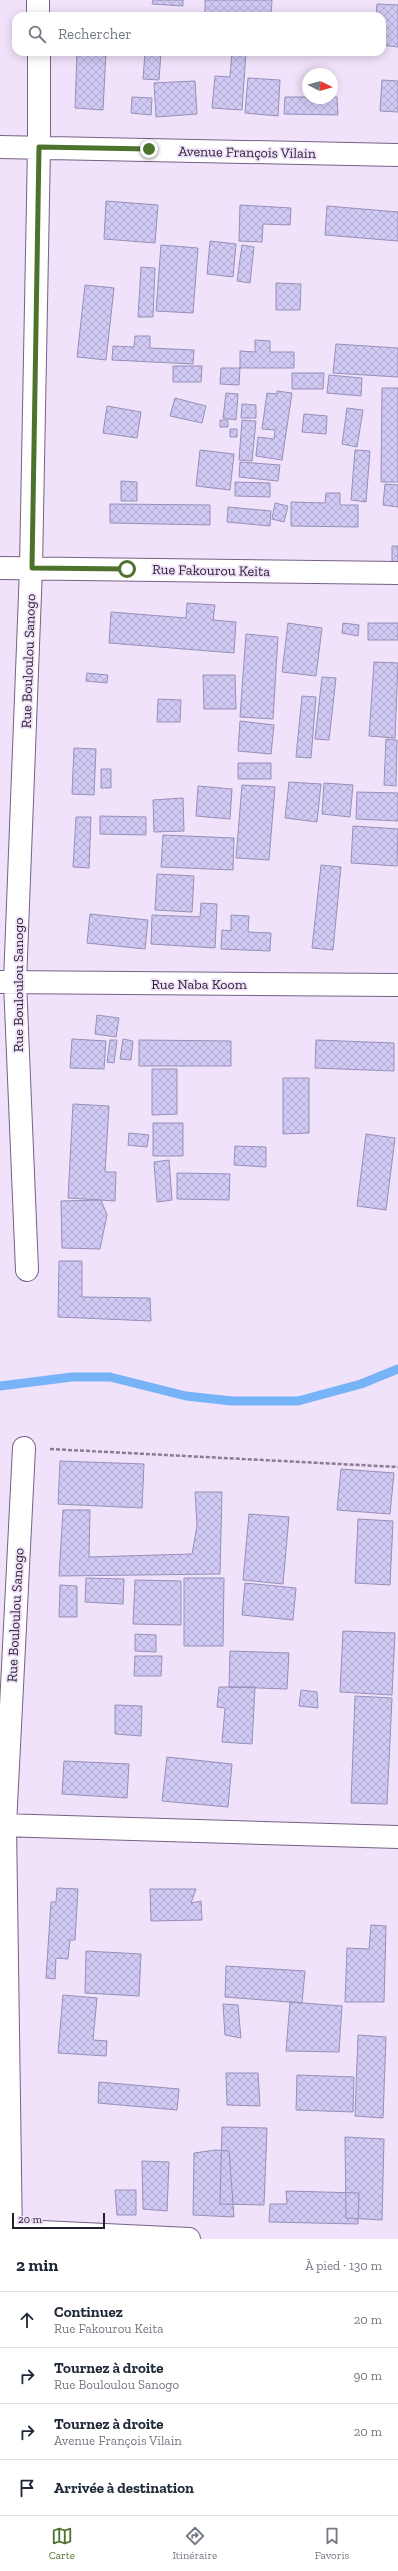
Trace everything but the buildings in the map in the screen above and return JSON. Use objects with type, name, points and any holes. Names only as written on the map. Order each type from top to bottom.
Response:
[{"type":"street","points":[[38,0],[38,12]]},
{"type":"street","name":"Rue Bouloulou Sanogo","points":[[27,1270],[8,982],[32,568],[39,147],[39,56]]},
{"type":"street","name":"Avenue François Vilain","points":[[0,147],[398,155]]},
{"type":"street","name":"Rue Fakourou Keita","points":[[0,568],[398,573]]},
{"type":"street","name":"Rue Naba Koom","points":[[8,982],[398,985]]},
{"type":"street","name":"Rue Bouloulou Sanogo","points":[[7,2233],[3,1825],[24,1448]]},
{"type":"street","points":[[3,1825],[398,1837]]},
{"type":"street","points":[[7,2233],[189,2239]]},
{"type":"path","points":[[24,1448],[398,1467]]},
{"type":"waterway","points":[[0,1386],[72,1377],[110,1377],[186,1396],[232,1401],[298,1401],[361,1384],[398,1369]]},
{"type":"route","points":[[127,569],[32,568],[39,147],[149,149]]}]
